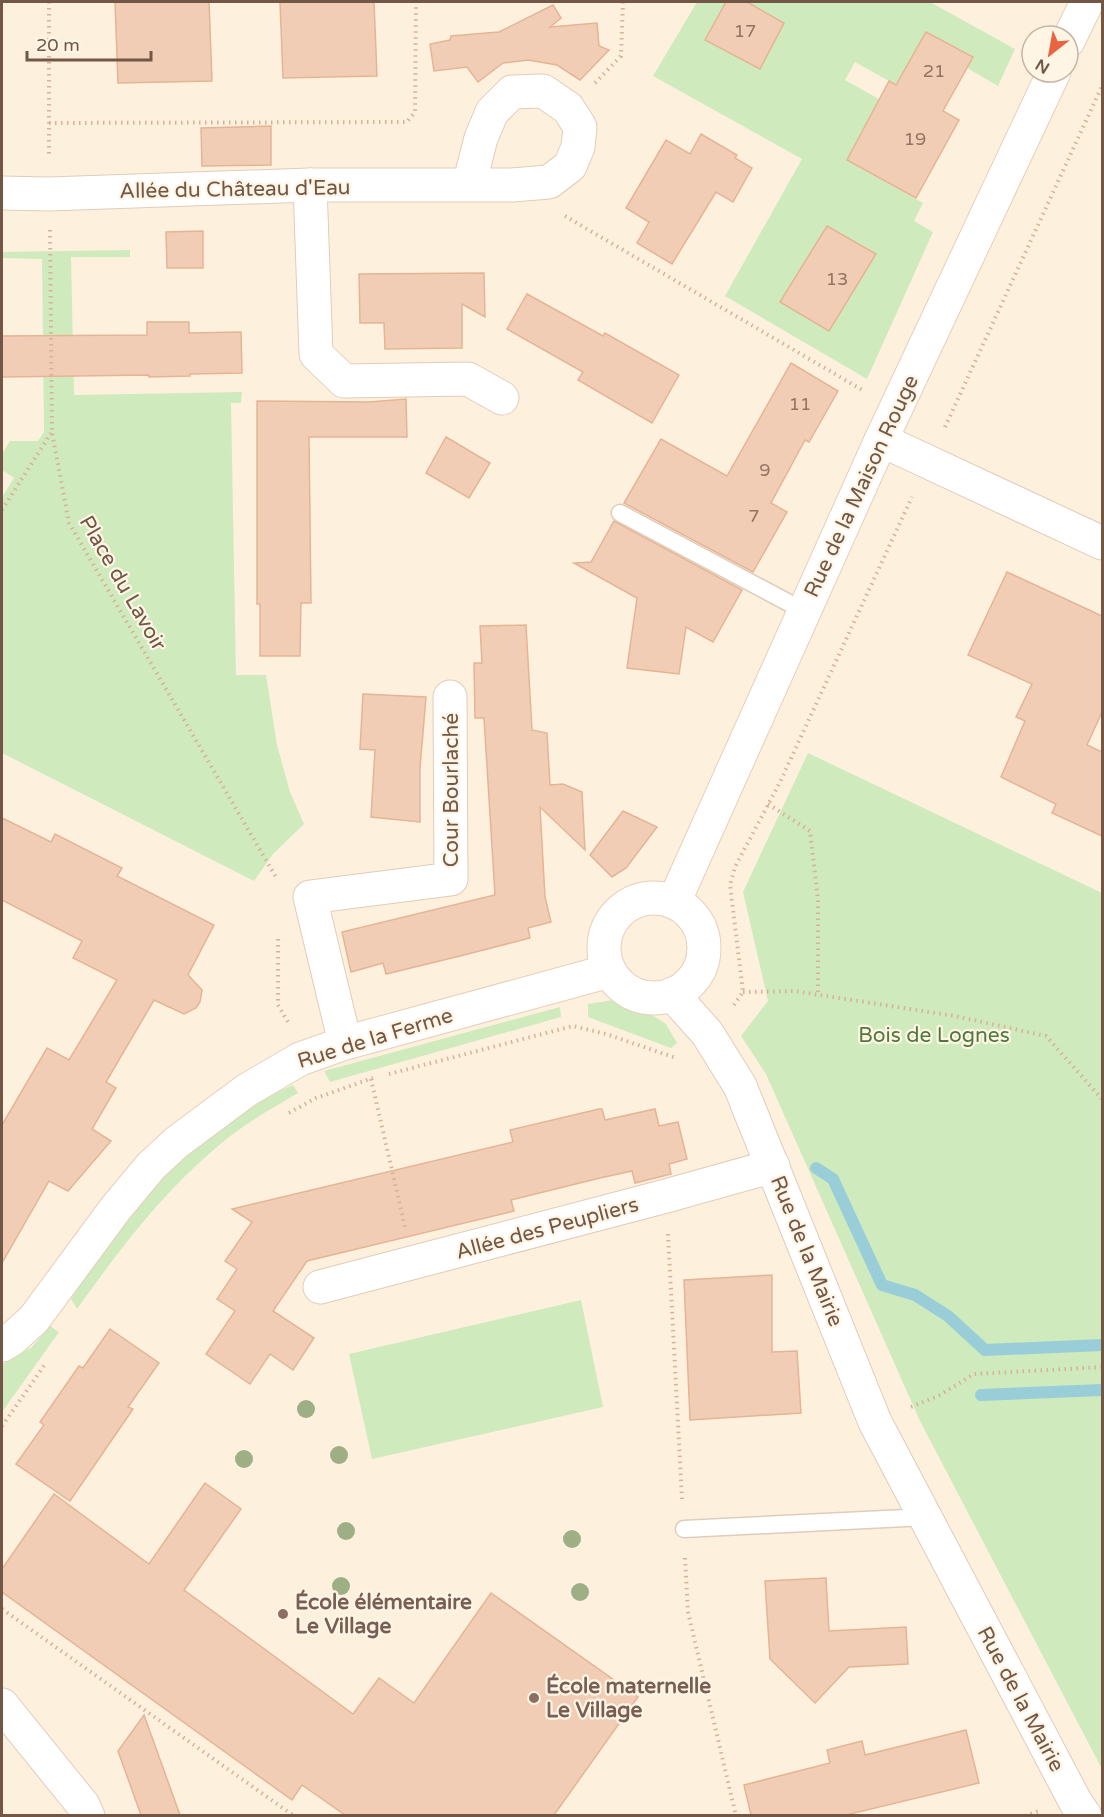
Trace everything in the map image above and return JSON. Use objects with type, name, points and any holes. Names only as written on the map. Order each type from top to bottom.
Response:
[{"type":"street","points":[[1076,24],[1087,2]]},
{"type":"street","name":"Rue de la Maison Rouge","points":[[674,902],[896,409],[1048,84]]},
{"type":"street","points":[[310,185],[316,354],[344,381],[468,379],[502,398]]},
{"type":"street","name":"Allée du Château d'Eau","points":[[2,193],[49,194],[310,185],[469,185]]},
{"type":"street","points":[[882,440],[1102,543]]},
{"type":"street","name":"Cour Bourlaché","points":[[345,1043],[310,897],[451,879],[450,697]]},
{"type":"street","points":[[644,898],[660,898],[674,902],[688,911],[698,925],[703,941],[703,957],[697,973],[686,986],[672,994],[654,998],[636,995],[620,985],[609,971],[604,956],[604,941],[608,926],[629,904],[644,898]]},
{"type":"street","name":"Rue de la Ferme","points":[[2,1345],[34,1319],[116,1208],[151,1166],[177,1142],[247,1090],[300,1059],[345,1043],[609,971]]},
{"type":"street","name":"Rue de la Mairie","points":[[672,994],[707,1034],[740,1086],[875,1422],[1075,1801],[1085,1815]]},
{"type":"street","name":"Allée des Peupliers","points":[[320,1287],[773,1166]]},
{"type":"street","points":[[2,1705],[83,1805],[88,1815]]},
{"type":"lane","points":[[620,513],[804,612]]},
{"type":"lane","points":[[684,1529],[927,1517]]},
{"type":"path","name":"Place du Lavoir","points":[[49,2],[52,432],[69,523],[279,882]]},
{"type":"path","points":[[49,123],[407,122],[415,111],[416,2]]},
{"type":"path","points":[[610,69],[621,56],[623,2]]},
{"type":"path","points":[[744,992],[730,885],[735,867],[768,804],[1102,86]]},
{"type":"path","points":[[562,214],[896,409]]},
{"type":"path","points":[[2,510],[52,432]]},
{"type":"path","points":[[768,804],[810,831],[818,900],[818,995]]},
{"type":"path","points":[[278,936],[278,1005],[287,1020],[316,1098]]},
{"type":"path","points":[[284,1116],[316,1098],[371,1078],[573,1026],[606,1034],[679,1059],[707,1034],[744,992],[794,991],[955,1016],[1046,1036],[1102,1099]]},
{"type":"path","points":[[371,1078],[414,1263]]},
{"type":"path","points":[[2,1426],[52,1354]]},
{"type":"path","points":[[875,1422],[940,1395],[974,1374],[1102,1367]]},
{"type":"path","points":[[2,1609],[294,1815]]},
{"type":"green space","points":[[697,2],[726,2],[706,40],[760,68],[784,23],[747,2],[930,2],[1015,49],[998,86],[967,68],[972,57],[926,32],[896,85],[855,62],[845,80],[879,99],[847,160],[923,203],[914,221],[933,232],[867,379],[725,296],[802,159],[653,76]]},
{"type":"green space","points":[[130,250],[130,257],[71,257],[74,395],[242,392],[241,403],[231,403],[236,675],[266,675],[277,745],[290,792],[304,824],[273,854],[254,881],[2,753],[2,497],[14,478],[2,470],[2,454],[10,441],[38,441],[44,432],[42,259],[2,258],[2,252]]},
{"type":"green space","name":"Bois de Lognes","points":[[808,753],[1102,893],[1102,1769],[920,1421],[766,1074],[741,1036],[768,1001],[743,892]]},
{"type":"green space","points":[[613,1000],[647,1012],[666,1024],[677,1043],[671,1048],[588,1017],[588,1004]]},
{"type":"green space","points":[[560,1007],[561,1017],[330,1082],[324,1071]]},
{"type":"green space","points":[[293,1085],[298,1093],[237,1131],[178,1183],[125,1244],[77,1309],[71,1299],[121,1226],[164,1176],[224,1124],[269,1096]]},
{"type":"green space","points":[[581,1300],[603,1407],[372,1459],[349,1354]]},
{"type":"green space","points":[[50,1326],[59,1332],[2,1412],[2,1364],[32,1347]]},
{"type":"building","points":[[115,2],[209,2],[212,81],[118,83]]},
{"type":"building","points":[[280,2],[374,2],[377,76],[283,78]]},
{"type":"building","points":[[726,2],[747,2],[784,23],[760,69],[705,40]]},
{"type":"building","points":[[553,5],[561,18],[550,27],[597,23],[599,46],[609,50],[580,80],[557,65],[528,60],[503,63],[478,82],[467,67],[434,71],[430,44],[450,40],[451,36],[499,32]]},
{"type":"building","points":[[926,32],[973,57],[943,111],[959,120],[916,198],[847,160],[889,81],[896,85]]},
{"type":"building","points":[[271,126],[271,165],[202,166],[201,128]]},
{"type":"building","points":[[701,134],[737,155],[735,158],[752,168],[733,202],[716,192],[672,264],[637,243],[649,222],[626,208],[666,140],[690,154]]},
{"type":"building","points":[[827,226],[876,254],[829,331],[780,302]]},
{"type":"building","points":[[203,231],[203,268],[167,268],[166,232]]},
{"type":"building","points":[[484,273],[485,317],[462,304],[462,348],[385,349],[384,323],[360,323],[359,274]]},
{"type":"building","points":[[527,294],[603,336],[605,333],[679,375],[652,423],[578,380],[583,372],[507,329]]},
{"type":"building","points":[[147,322],[189,322],[189,333],[241,332],[242,373],[149,377],[149,375],[2,377],[2,336],[147,335]]},
{"type":"building","points":[[791,363],[838,391],[809,442],[805,440],[771,503],[787,512],[753,572],[624,503],[661,439],[727,476]]},
{"type":"building","points":[[406,399],[407,437],[309,437],[311,603],[301,603],[300,656],[260,656],[260,604],[257,604],[257,401],[369,402]]},
{"type":"building","points":[[446,437],[490,463],[469,498],[426,473]]},
{"type":"building","points":[[614,521],[742,590],[713,642],[686,627],[679,674],[627,668],[637,598],[574,563],[591,562]]},
{"type":"building","points":[[1007,572],[1102,616],[1102,712],[1087,745],[1102,752],[1102,836],[1052,813],[1056,804],[1001,777],[1025,721],[1016,717],[1032,684],[968,655]]},
{"type":"building","points":[[526,625],[532,730],[547,733],[550,785],[563,784],[582,792],[585,850],[540,807],[545,897],[551,922],[528,928],[530,938],[460,956],[386,974],[383,963],[351,972],[342,932],[495,895],[484,718],[475,718],[474,663],[482,663],[480,626]]},
{"type":"building","points":[[363,694],[426,697],[420,768],[420,822],[371,817],[375,750],[360,749]]},
{"type":"building","points":[[623,811],[657,827],[626,868],[612,877],[590,855]]},
{"type":"building","points":[[2,818],[51,842],[55,834],[122,868],[117,876],[214,925],[188,975],[202,990],[200,1002],[196,1008],[184,1014],[154,1000],[106,1082],[116,1088],[92,1129],[111,1141],[68,1191],[49,1181],[2,1263],[2,1125],[47,1048],[69,1060],[117,980],[73,958],[82,941],[2,900]]},
{"type":"building","points":[[602,1109],[605,1120],[655,1109],[659,1126],[678,1122],[687,1159],[669,1164],[671,1174],[635,1183],[632,1171],[600,1178],[511,1200],[514,1211],[307,1261],[273,1311],[314,1338],[293,1370],[270,1354],[250,1384],[206,1354],[235,1311],[217,1299],[237,1269],[225,1261],[252,1222],[232,1209],[513,1142],[510,1130]]},
{"type":"building","points":[[772,1275],[772,1352],[797,1351],[801,1413],[690,1420],[684,1280]]},
{"type":"building","points":[[110,1329],[159,1363],[128,1407],[133,1409],[70,1501],[16,1464],[44,1425],[40,1422],[79,1366],[83,1368]]},
{"type":"building","points":[[205,1483],[241,1509],[184,1590],[353,1714],[379,1678],[414,1703],[491,1593],[638,1697],[554,1815],[345,1815],[302,1785],[292,1800],[2,1592],[2,1569],[54,1494],[149,1564]]},
{"type":"building","points":[[826,1578],[829,1631],[906,1627],[908,1664],[849,1667],[815,1703],[770,1659],[765,1581]]},
{"type":"building","points":[[144,1715],[180,1815],[141,1815],[118,1751]]},
{"type":"building","points":[[966,1730],[979,1783],[846,1815],[751,1815],[744,1785],[830,1763],[827,1750],[862,1741],[865,1755]]},
{"type":"waterway","points":[[816,1168],[833,1179],[882,1285],[915,1295],[948,1316],[985,1350],[1102,1345]]},
{"type":"waterway","points":[[981,1395],[1102,1390]]},
{"type":"place","name":"École élémentaire Le Village","points":[[283,1614]]},
{"type":"place","name":"École maternelle Le Village","points":[[534,1698]]}]
